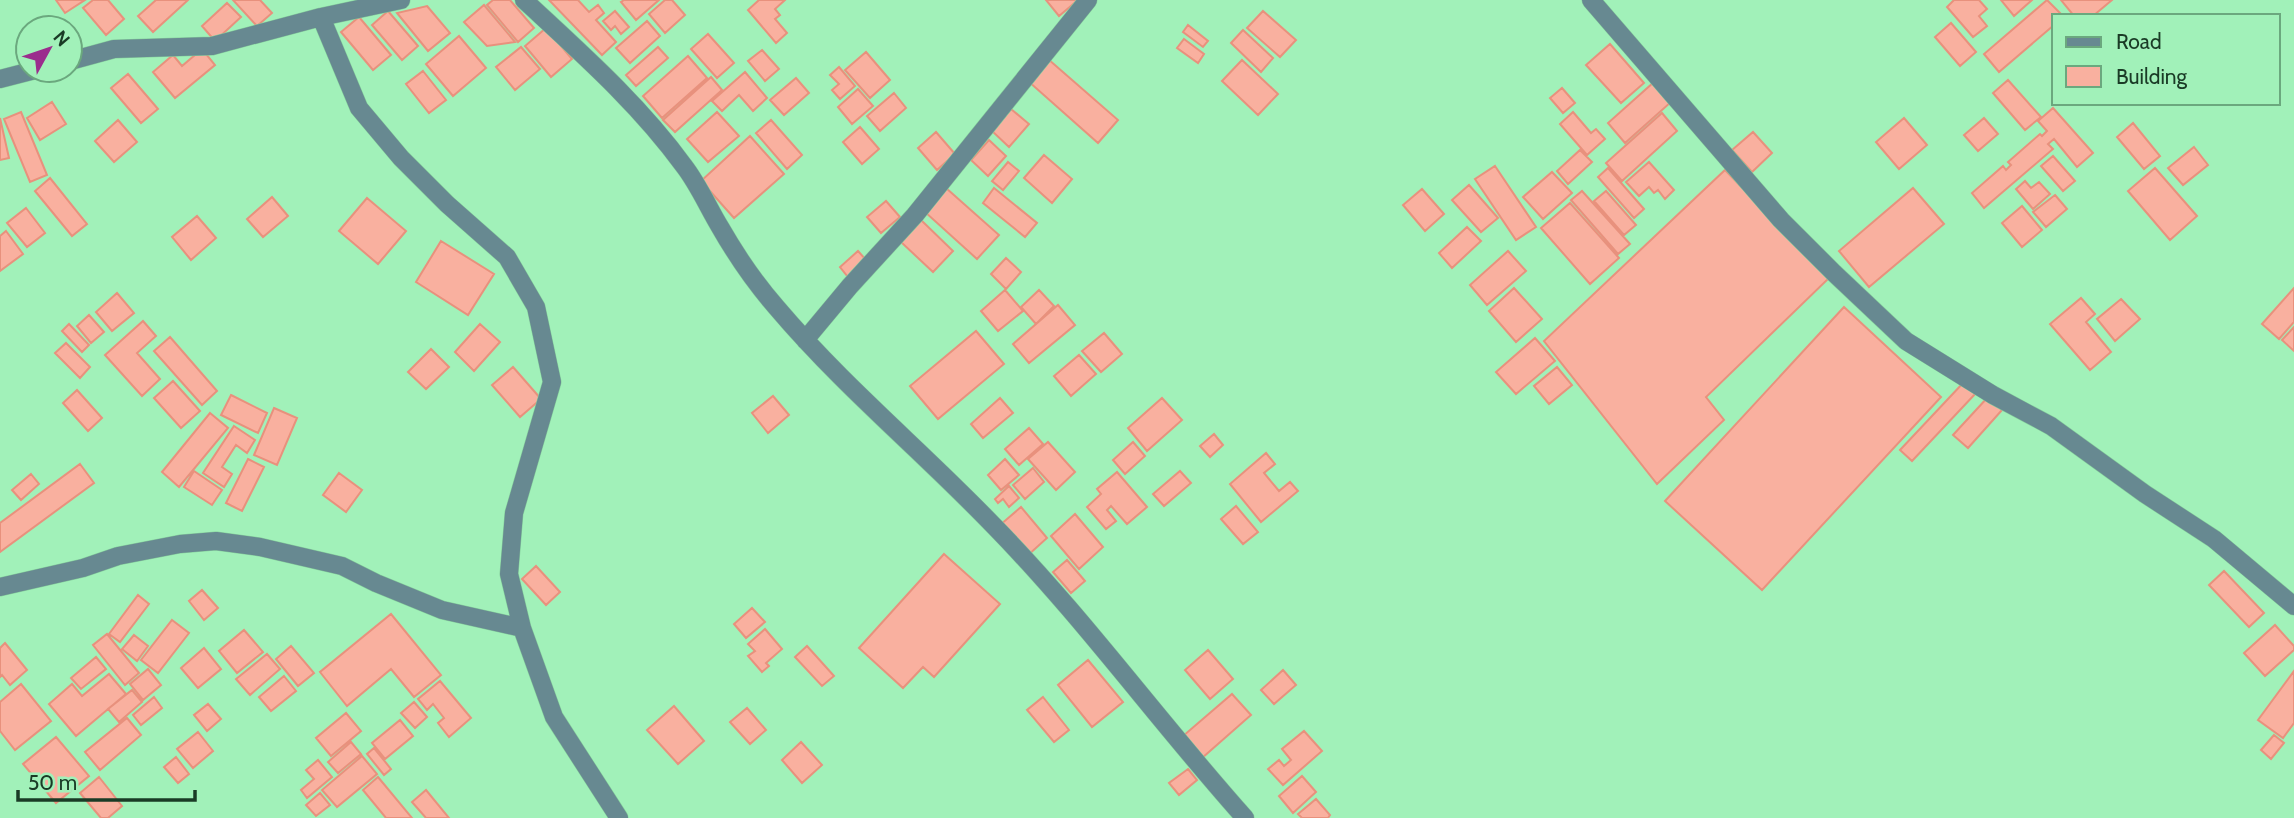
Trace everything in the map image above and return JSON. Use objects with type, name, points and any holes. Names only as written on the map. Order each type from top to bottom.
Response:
[{"type":"street","points":[[84,57],[114,49],[212,46],[321,17],[401,0]]},
{"type":"street","points":[[524,0],[626,99],[685,167],[722,232],[774,306],[827,365],[1003,535],[1084,623],[1202,770],[1245,818]]},
{"type":"street","points":[[805,340],[915,215],[1087,0]]},
{"type":"street","points":[[1591,0],[1782,220],[1834,274],[1906,341],[1993,395],[2051,426],[2145,494],[2214,539],[2294,606]]},
{"type":"street","points":[[321,17],[359,108],[401,158],[447,204],[507,257],[536,307],[552,382],[514,513],[509,573],[522,628],[554,717],[619,818]]},
{"type":"street","points":[[0,587],[118,556],[180,544],[216,541],[260,547],[342,566],[442,610],[522,628]]},
{"type":"building","points":[[56,0],[85,0],[65,13]]},
{"type":"building","points":[[93,0],[108,0],[124,19],[106,35],[83,8]]},
{"type":"building","points":[[156,0],[188,0],[153,32],[138,16]]},
{"type":"building","points":[[233,0],[260,0],[272,13],[257,26]]},
{"type":"building","points":[[493,0],[510,0],[534,28],[518,42],[487,5]]},
{"type":"building","points":[[549,0],[578,0],[589,12],[598,5],[604,13],[596,20],[616,42],[602,55]]},
{"type":"building","points":[[659,0],[636,20],[621,2]]},
{"type":"building","points":[[665,0],[672,0],[685,15],[665,33],[649,14]]},
{"type":"building","points":[[759,0],[785,0],[775,9],[780,15],[775,19],[787,33],[776,43],[748,10]]},
{"type":"building","points":[[1046,0],[1078,0],[1059,16]]},
{"type":"building","points":[[1954,0],[1979,0],[1987,9],[1979,16],[1987,26],[1973,37],[1947,7]]},
{"type":"building","points":[[2001,0],[2032,0],[2014,16]]},
{"type":"building","points":[[2047,0],[2061,14],[2052,14],[2052,27],[1999,72],[1984,54]]},
{"type":"building","points":[[2061,0],[2112,0],[2095,14],[2072,14]]},
{"type":"building","points":[[227,3],[241,17],[215,41],[202,26]]},
{"type":"building","points":[[484,5],[515,42],[487,46],[464,22]]},
{"type":"building","points":[[427,6],[450,33],[428,51],[397,13]]},
{"type":"building","points":[[388,11],[418,46],[402,60],[372,25]]},
{"type":"building","points":[[615,11],[629,27],[621,34],[615,26],[611,30],[603,21]]},
{"type":"building","points":[[1263,11],[1296,40],[1280,57],[1247,28]]},
{"type":"building","points":[[359,17],[391,55],[373,70],[341,32]]},
{"type":"building","points":[[647,21],[660,36],[630,63],[616,48]]},
{"type":"building","points":[[1951,23],[1976,52],[1960,66],[1935,37]]},
{"type":"building","points":[[1188,25],[1208,41],[1203,47],[1183,32]]},
{"type":"building","points":[[546,28],[572,59],[551,77],[525,46]]},
{"type":"building","points":[[1243,30],[1273,58],[1261,72],[1231,43]]},
{"type":"building","points":[[708,34],[734,63],[717,78],[691,49]]},
{"type":"building","points":[[459,36],[486,68],[453,96],[426,64]]},
{"type":"building","points":[[1184,39],[1204,54],[1198,63],[1177,48]]},
{"type":"building","points":[[1610,44],[1644,83],[1621,103],[1586,65]]},
{"type":"building","points":[[521,47],[540,69],[515,90],[496,67]]},
{"type":"building","points":[[658,47],[668,58],[636,86],[626,75]]},
{"type":"building","points":[[202,49],[215,65],[175,98],[153,72],[173,55],[182,66]]},
{"type":"building","points":[[762,50],[779,69],[765,81],[748,61]]},
{"type":"building","points":[[866,52],[890,80],[870,98],[845,70]]},
{"type":"building","points":[[688,56],[707,78],[662,118],[643,96]]},
{"type":"building","points":[[1048,59],[1118,120],[1098,143],[1028,81]]},
{"type":"building","points":[[1242,60],[1278,94],[1258,115],[1222,81]]},
{"type":"building","points":[[839,67],[855,86],[840,99],[832,90],[839,84],[830,75]]},
{"type":"building","points":[[423,71],[446,100],[429,113],[406,84]]},
{"type":"building","points":[[745,72],[767,98],[753,111],[739,95],[722,111],[712,101]]},
{"type":"building","points":[[128,74],[158,109],[141,123],[111,88]]},
{"type":"building","points":[[711,77],[722,90],[675,132],[663,120]]},
{"type":"building","points":[[796,78],[809,93],[784,115],[770,100]]},
{"type":"building","points":[[2008,80],[2041,117],[2025,130],[1993,93]]},
{"type":"building","points":[[1654,82],[1671,102],[1625,143],[1608,123]]},
{"type":"building","points":[[1562,88],[1575,103],[1563,113],[1550,98]]},
{"type":"building","points":[[858,89],[873,106],[852,124],[838,107]]},
{"type":"building","points":[[894,93],[906,108],[880,131],[867,116]]},
{"type":"building","points":[[52,102],[66,124],[40,140],[27,118]]},
{"type":"building","points":[[2053,108],[2093,153],[2077,167],[2054,139],[2048,144],[2053,149],[1984,208],[1972,193],[2003,166],[2006,170],[2011,165],[2008,162],[2047,131],[2038,121]]},
{"type":"building","points":[[1011,109],[1029,124],[1009,147],[992,131]]},
{"type":"building","points":[[21,112],[47,175],[30,182],[4,119]]},
{"type":"building","points":[[717,112],[739,136],[708,162],[687,139]]},
{"type":"building","points":[[1573,112],[1591,133],[1596,129],[1605,139],[1587,155],[1560,124]]},
{"type":"building","points":[[1662,113],[1677,131],[1622,181],[1606,163]]},
{"type":"building","points":[[0,118],[9,158],[0,160]]},
{"type":"building","points":[[1904,118],[1927,145],[1899,169],[1876,142]]},
{"type":"building","points":[[1984,118],[1998,134],[1978,151],[1964,135]]},
{"type":"building","points":[[118,120],[137,142],[114,162],[95,141]]},
{"type":"building","points":[[771,120],[802,155],[787,169],[756,133]]},
{"type":"building","points":[[2133,123],[2160,156],[2144,169],[2117,137]]},
{"type":"building","points":[[860,127],[879,149],[862,164],[843,142]]},
{"type":"building","points":[[936,132],[955,154],[937,170],[918,148]]},
{"type":"building","points":[[1753,132],[1772,153],[1752,172],[1732,150]]},
{"type":"building","points":[[750,136],[784,174],[734,218],[701,181]]},
{"type":"building","points":[[989,140],[1006,156],[988,176],[971,160]]},
{"type":"building","points":[[2194,147],[2208,165],[2183,185],[2168,168]]},
{"type":"building","points":[[1580,150],[1592,162],[1568,184],[1557,171]]},
{"type":"building","points":[[1044,155],[1072,179],[1052,203],[1024,178]]},
{"type":"building","points":[[2053,156],[2075,181],[2063,191],[2041,166]]},
{"type":"building","points":[[1008,162],[1019,171],[1003,190],[992,181]]},
{"type":"building","points":[[1649,162],[1674,190],[1665,199],[1658,190],[1654,193],[1649,187],[1639,196],[1626,182]]},
{"type":"building","points":[[1495,166],[1536,227],[1516,240],[1475,179]]},
{"type":"building","points":[[1608,168],[1644,209],[1634,218],[1598,177]]},
{"type":"building","points":[[2155,168],[2197,216],[2170,240],[2128,191]]},
{"type":"building","points":[[1725,170],[1829,278],[1706,397],[1724,420],[1657,484],[1544,341]]},
{"type":"building","points":[[1552,172],[1572,193],[1543,219],[1523,197]]},
{"type":"building","points":[[50,178],[87,224],[72,236],[35,191]]},
{"type":"building","points":[[2025,181],[2031,188],[2039,182],[2050,194],[2033,209],[2016,189]]},
{"type":"building","points":[[1469,185],[1498,218],[1481,232],[1452,200]]},
{"type":"building","points":[[946,188],[999,235],[977,259],[925,212]]},
{"type":"building","points":[[994,188],[1037,223],[1025,237],[983,203]]},
{"type":"building","points":[[1913,188],[1944,224],[1869,287],[1839,251]]},
{"type":"building","points":[[1422,189],[1444,214],[1425,231],[1403,205]]},
{"type":"building","points":[[1582,191],[1630,244],[1618,254],[1571,200]]},
{"type":"building","points":[[1606,191],[1636,225],[1624,235],[1594,201]]},
{"type":"building","points":[[2055,195],[2067,209],[2046,227],[2033,212]]},
{"type":"building","points":[[272,197],[288,216],[263,237],[247,219]]},
{"type":"building","points":[[367,198],[406,231],[378,264],[339,231]]},
{"type":"building","points":[[886,201],[900,217],[881,233],[867,217]]},
{"type":"building","points":[[1570,203],[1619,258],[1590,284],[1541,228]]},
{"type":"building","points":[[2022,206],[2042,230],[2022,247],[2002,223]]},
{"type":"building","points":[[26,208],[45,233],[27,247],[7,223]]},
{"type":"building","points":[[197,216],[216,238],[191,260],[172,237]]},
{"type":"building","points":[[921,220],[953,251],[933,272],[901,242]]},
{"type":"building","points":[[1467,227],[1481,241],[1452,268],[1439,253]]},
{"type":"building","points":[[6,231],[23,254],[0,271],[0,236]]},
{"type":"building","points":[[441,241],[494,274],[468,315],[416,282]]},
{"type":"building","points":[[858,251],[867,261],[848,277],[840,267]]},
{"type":"building","points":[[1508,251],[1526,271],[1487,305],[1470,285]]},
{"type":"building","points":[[1006,258],[1021,272],[1006,289],[991,274]]},
{"type":"building","points":[[1514,288],[1542,319],[1516,342],[1489,311]]},
{"type":"building","points":[[2294,288],[2294,322],[2279,339],[2262,324]]},
{"type":"building","points":[[1005,290],[1023,311],[998,331],[981,311]]},
{"type":"building","points":[[1039,290],[1054,306],[1036,324],[1021,307]]},
{"type":"building","points":[[117,293],[134,313],[112,331],[96,312]]},
{"type":"building","points":[[2081,298],[2095,314],[2086,322],[2111,352],[2090,370],[2050,324]]},
{"type":"building","points":[[2121,299],[2140,319],[2115,341],[2097,319]]},
{"type":"building","points":[[1058,305],[1075,325],[1029,363],[1013,344]]},
{"type":"building","points":[[1844,307],[1941,397],[1762,590],[1665,501]]},
{"type":"building","points":[[89,315],[104,332],[91,343],[77,326]]},
{"type":"building","points":[[143,321],[156,336],[137,353],[160,379],[142,396],[105,355]]},
{"type":"building","points":[[69,324],[89,345],[82,352],[62,331]]},
{"type":"building","points":[[480,324],[500,342],[474,371],[455,352]]},
{"type":"building","points":[[2294,327],[2294,351],[2282,340]]},
{"type":"building","points":[[976,331],[1004,364],[938,419],[910,386]]},
{"type":"building","points":[[1104,333],[1122,354],[1101,372],[1082,351]]},
{"type":"building","points":[[170,337],[217,391],[202,405],[154,351]]},
{"type":"building","points":[[1535,338],[1555,361],[1516,394],[1496,372]]},
{"type":"building","points":[[66,343],[90,367],[80,378],[55,353]]},
{"type":"building","points":[[431,349],[449,367],[426,389],[408,372]]},
{"type":"building","points":[[1079,355],[1096,374],[1071,396],[1054,376]]},
{"type":"building","points":[[513,367],[541,399],[520,417],[492,385]]},
{"type":"building","points":[[1557,367],[1572,385],[1549,404],[1534,386]]},
{"type":"building","points":[[173,381],[200,411],[181,428],[154,398]]},
{"type":"building","points":[[1964,382],[1976,393],[1912,461],[1900,450]]},
{"type":"building","points":[[77,390],[102,418],[88,431],[63,403]]},
{"type":"building","points":[[231,395],[267,413],[258,433],[221,415]]},
{"type":"building","points":[[773,396],[789,415],[768,433],[752,413]]},
{"type":"building","points":[[1988,397],[2002,410],[1968,448],[1953,435]]},
{"type":"building","points":[[1000,398],[1013,413],[983,438],[971,424]]},
{"type":"building","points":[[1162,398],[1182,420],[1147,451],[1128,428]]},
{"type":"building","points":[[274,408],[297,418],[277,465],[254,455]]},
{"type":"building","points":[[210,413],[228,428],[179,487],[162,472]]},
{"type":"building","points":[[234,426],[255,440],[247,453],[236,445],[222,467],[232,474],[224,487],[203,473]]},
{"type":"building","points":[[1029,428],[1043,444],[1019,465],[1005,449]]},
{"type":"building","points":[[1214,434],[1223,445],[1210,457],[1200,446]]},
{"type":"building","points":[[1048,442],[1075,472],[1056,490],[1028,459]]},
{"type":"building","points":[[1133,442],[1145,456],[1125,474],[1113,460]]},
{"type":"building","points":[[1266,453],[1275,464],[1264,473],[1279,491],[1290,482],[1298,491],[1261,522],[1230,484]]},
{"type":"building","points":[[248,459],[264,467],[242,511],[226,503]]},
{"type":"building","points":[[1005,459],[1019,475],[1001,490],[988,475]]},
{"type":"building","points":[[80,464],[94,483],[0,552],[0,523]]},
{"type":"building","points":[[1033,468],[1044,482],[1025,499],[1013,485]]},
{"type":"building","points":[[194,471],[222,490],[212,505],[184,487]]},
{"type":"building","points":[[1180,471],[1191,483],[1164,506],[1153,494]]},
{"type":"building","points":[[1117,472],[1147,507],[1127,524],[1111,506],[1107,510],[1116,521],[1106,529],[1087,507],[1101,494],[1097,489]]},
{"type":"building","points":[[339,473],[362,490],[346,512],[323,495]]},
{"type":"building","points":[[31,474],[39,484],[21,500],[12,490]]},
{"type":"building","points":[[1009,486],[1019,498],[1009,507],[1003,499],[998,503],[995,499]]},
{"type":"building","points":[[1236,506],[1258,532],[1243,544],[1221,519]]},
{"type":"building","points":[[1021,507],[1047,538],[1027,556],[1000,525]]},
{"type":"building","points":[[1075,514],[1103,547],[1079,569],[1051,536]]},
{"type":"building","points":[[944,554],[1000,604],[934,677],[923,667],[903,688],[859,648]]},
{"type":"building","points":[[1067,560],[1085,581],[1071,593],[1053,572]]},
{"type":"building","points":[[536,566],[560,592],[546,605],[522,579]]},
{"type":"building","points":[[2224,571],[2264,613],[2249,627],[2209,585]]},
{"type":"building","points":[[202,590],[218,608],[204,620],[189,601]]},
{"type":"building","points":[[138,595],[149,604],[120,642],[109,634]]},
{"type":"building","points":[[752,608],[765,622],[746,638],[734,624]]},
{"type":"building","points":[[391,614],[441,675],[414,697],[391,669],[347,706],[320,672]]},
{"type":"building","points":[[172,620],[189,633],[158,673],[141,660]]},
{"type":"building","points":[[2275,625],[2294,646],[2294,650],[2265,676],[2244,653]]},
{"type":"building","points":[[765,629],[782,649],[766,663],[769,666],[762,672],[748,656],[755,651],[748,644]]},
{"type":"building","points":[[244,630],[263,652],[237,673],[219,651]]},
{"type":"building","points":[[107,634],[139,673],[125,685],[93,645]]},
{"type":"building","points":[[134,635],[148,646],[137,661],[122,649]]},
{"type":"building","points":[[5,643],[27,670],[10,685],[2,675],[0,677],[0,648]]},
{"type":"building","points":[[291,646],[314,673],[298,686],[276,659]]},
{"type":"building","points":[[807,646],[834,676],[822,686],[795,657]]},
{"type":"building","points":[[204,648],[221,669],[198,688],[181,668]]},
{"type":"building","points":[[1208,650],[1233,679],[1210,699],[1185,670]]},
{"type":"building","points":[[267,654],[280,669],[250,695],[236,679]]},
{"type":"building","points":[[96,657],[106,669],[81,689],[71,678]]},
{"type":"building","points":[[1088,660],[1123,702],[1092,727],[1058,685]]},
{"type":"building","points":[[148,669],[161,685],[143,700],[130,684]]},
{"type":"building","points":[[1283,670],[1296,685],[1274,704],[1261,690]]},
{"type":"building","points":[[2294,671],[2294,723],[2283,738],[2258,720]]},
{"type":"building","points":[[109,674],[126,694],[76,736],[49,704],[72,684],[82,696]]},
{"type":"building","points":[[284,676],[296,691],[271,711],[259,697]]},
{"type":"building","points":[[440,681],[471,718],[449,737],[438,723],[444,718],[433,704],[427,710],[418,699]]},
{"type":"building","points":[[21,684],[51,721],[15,750],[0,731],[0,702]]},
{"type":"building","points":[[132,690],[142,702],[119,722],[108,709]]},
{"type":"building","points":[[1232,694],[1251,715],[1202,758],[1183,736]]},
{"type":"building","points":[[154,697],[162,708],[141,725],[133,715]]},
{"type":"building","points":[[1043,697],[1069,730],[1054,742],[1027,710]]},
{"type":"building","points":[[414,702],[427,717],[415,728],[401,713]]},
{"type":"building","points":[[208,704],[221,719],[207,731],[194,715]]},
{"type":"building","points":[[674,706],[704,741],[678,764],[647,730]]},
{"type":"building","points":[[747,708],[766,730],[750,744],[730,722]]},
{"type":"building","points":[[346,713],[361,731],[331,756],[316,738]]},
{"type":"building","points":[[127,718],[141,735],[100,770],[85,752]]},
{"type":"building","points":[[400,720],[413,736],[385,759],[372,743]]},
{"type":"building","points":[[1304,731],[1322,751],[1283,785],[1268,769],[1279,760],[1284,766],[1291,760],[1282,749]]},
{"type":"building","points":[[198,732],[213,751],[193,768],[177,749]]},
{"type":"building","points":[[2274,735],[2284,743],[2271,759],[2261,750]]},
{"type":"building","points":[[56,737],[89,776],[56,803],[23,764]]},
{"type":"building","points":[[351,742],[361,754],[338,773],[328,762]]},
{"type":"building","points":[[801,742],[822,765],[802,783],[782,760]]},
{"type":"building","points":[[374,748],[391,769],[384,775],[367,754]]},
{"type":"building","points":[[362,756],[377,774],[337,807],[322,790]]},
{"type":"building","points":[[176,757],[189,774],[178,783],[164,767]]},
{"type":"building","points":[[318,760],[332,777],[307,798],[301,790],[314,779],[306,770]]},
{"type":"building","points":[[1188,769],[1197,780],[1179,795],[1169,783]]},
{"type":"building","points":[[1302,776],[1316,792],[1293,813],[1279,796]]},
{"type":"building","points":[[99,777],[122,806],[108,818],[101,818],[80,793]]},
{"type":"building","points":[[378,777],[412,818],[386,818],[363,790]]},
{"type":"building","points":[[426,790],[449,818],[426,818],[412,802]]},
{"type":"building","points":[[320,793],[330,805],[316,816],[306,805]]},
{"type":"building","points":[[1316,799],[1330,815],[1328,818],[1302,818],[1298,814]]}]
